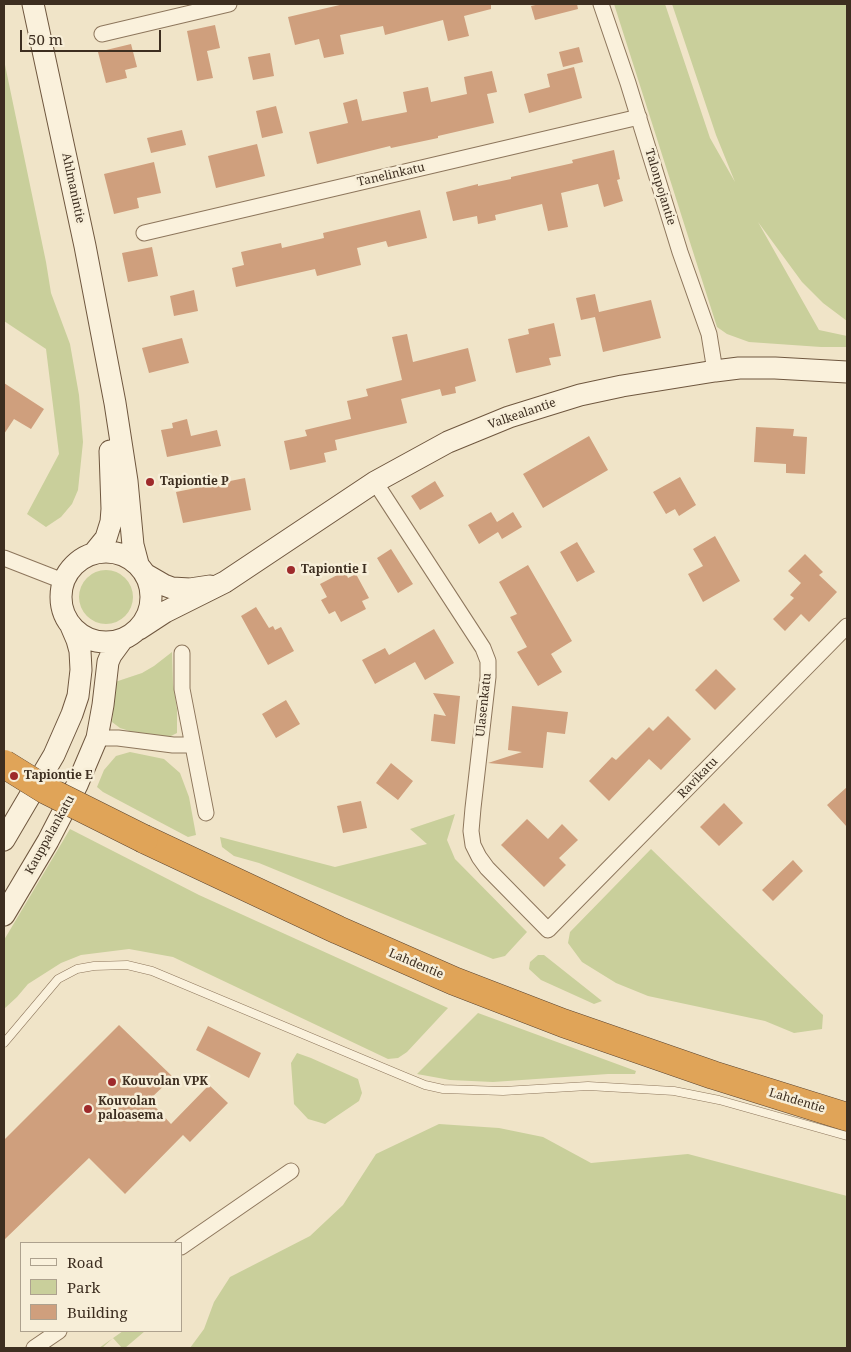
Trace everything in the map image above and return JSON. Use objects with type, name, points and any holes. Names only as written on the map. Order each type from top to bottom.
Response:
[{"type":"highway","name":"Lahdentie","points":[[4,764],[46,790],[144,839],[338,930],[463,984],[563,1023],[713,1076],[847,1117]]},
{"type":"main road","name":"Ahlmanintie","points":[[33,4],[84,239],[127,482],[133,545],[142,569]]},
{"type":"main road","name":"Valkealantie","points":[[131,635],[154,618],[210,591],[375,482],[448,442],[509,417],[580,395],[715,371],[739,368],[774,368],[847,372]]},
{"type":"main road","name":"Ahlmanintie","points":[[93,554],[106,538],[111,522],[108,373]]},
{"type":"main road","points":[[4,840],[54,755],[78,696],[81,670],[77,640],[63,612],[61,597],[63,581],[77,562],[93,554],[110,552],[128,558],[142,569],[149,580],[152,592],[152,605],[148,617],[131,635],[104,643],[82,636],[71,626]]},
{"type":"main road","name":"Valkealantie","points":[[142,569],[164,586],[190,589],[216,584],[235,575]]},
{"type":"main road","name":"Kauppalankatu","points":[[4,915],[48,841],[78,785],[97,738],[108,662],[111,655],[131,635]]},
{"type":"street","points":[[102,34],[229,4]]},
{"type":"street","name":"Talonpojantie","points":[[600,4],[639,117],[680,252],[709,334],[715,371]]},
{"type":"street","name":"Tanelinkatu","points":[[144,233],[639,117]]},
{"type":"street","name":"Ulasenkatu","points":[[375,482],[483,648],[488,661],[488,677],[471,823],[473,845],[478,857],[487,868],[548,930]]},
{"type":"street","points":[[4,558],[63,581]]},
{"type":"street","name":"Ravikatu","points":[[548,930],[847,626]]},
{"type":"street","points":[[182,653],[182,689],[206,813]]},
{"type":"street","points":[[97,738],[118,738],[173,745],[192,745]]},
{"type":"street","points":[[182,1246],[291,1171]]},
{"type":"street","points":[[34,1348],[58,1332]]},
{"type":"lane","points":[[4,1043],[58,979],[77,969],[94,966],[127,965],[152,971],[425,1085],[443,1089],[503,1091],[588,1086],[674,1091],[719,1100],[847,1136]]},
{"type":"green space","points":[[614,4],[665,4],[710,138],[735,182],[716,135],[672,4],[847,4],[847,321],[823,303],[802,282],[758,222],[819,330],[847,336],[847,347],[749,342],[727,334],[717,327]]},
{"type":"green space","points":[[4,60],[51,293],[70,344],[79,395],[83,442],[78,490],[72,504],[61,517],[46,527],[27,514],[59,454],[46,349],[4,321]]},
{"type":"green space","points":[[106,570],[116,572],[125,578],[131,587],[133,597],[131,607],[125,616],[116,622],[106,624],[96,622],[87,616],[81,607],[79,597],[81,587],[87,578],[96,572]]},
{"type":"green space","points":[[172,652],[177,733],[165,739],[145,736],[120,728],[112,722],[115,682],[142,673]]},
{"type":"green space","points":[[130,752],[164,759],[180,773],[189,797],[196,835],[188,837],[97,787],[104,770],[116,756]]},
{"type":"green space","points":[[455,814],[447,840],[455,859],[527,932],[505,956],[493,959],[259,863],[234,856],[222,847],[220,837],[335,867],[427,844],[410,829]]},
{"type":"green space","points":[[70,829],[199,895],[448,1008],[407,1052],[398,1058],[388,1059],[173,957],[129,949],[81,955],[61,963],[28,984],[4,1009],[4,940]]},
{"type":"green space","points":[[651,849],[823,1015],[822,1029],[794,1033],[765,1021],[648,996],[616,983],[582,962],[568,943],[570,932]]},
{"type":"green space","points":[[538,955],[544,955],[602,1001],[594,1004],[541,980],[529,969],[530,962]]},
{"type":"green space","points":[[478,1013],[636,1071],[635,1074],[608,1074],[493,1082],[450,1080],[417,1074]]},
{"type":"green space","points":[[297,1053],[358,1079],[362,1093],[359,1101],[325,1124],[308,1119],[294,1104],[291,1063]]},
{"type":"green space","points":[[439,1124],[499,1128],[543,1137],[591,1163],[688,1154],[847,1196],[847,1348],[190,1348],[204,1329],[214,1302],[230,1277],[310,1236],[343,1205],[376,1154]]},
{"type":"green space","points":[[122,1332],[144,1332],[125,1348],[122,1348],[113,1338]]},
{"type":"building","points":[[344,4],[491,4],[491,9],[464,16],[469,36],[448,41],[443,20],[385,35],[383,26],[340,35],[344,54],[324,58],[319,39],[295,45],[288,17]]},
{"type":"building","points":[[540,4],[577,4],[578,9],[535,20],[531,6]]},
{"type":"building","points":[[215,25],[220,48],[207,51],[213,78],[197,81],[187,31]]},
{"type":"building","points":[[131,44],[137,67],[125,70],[127,78],[106,83],[98,52]]},
{"type":"building","points":[[579,47],[583,62],[563,67],[559,52]]},
{"type":"building","points":[[270,53],[274,76],[253,80],[248,57]]},
{"type":"building","points":[[574,67],[582,98],[529,113],[524,94],[550,87],[547,74]]},
{"type":"building","points":[[492,71],[497,92],[487,94],[494,123],[438,136],[438,138],[391,148],[390,146],[317,164],[309,132],[348,123],[343,103],[357,99],[362,121],[407,112],[403,92],[428,87],[431,102],[467,94],[464,77]]},
{"type":"building","points":[[276,106],[283,133],[262,138],[256,111]]},
{"type":"building","points":[[182,130],[186,145],[151,153],[147,138]]},
{"type":"building","points":[[257,144],[265,176],[216,188],[208,156]]},
{"type":"building","points":[[614,150],[620,179],[617,180],[623,201],[604,207],[598,184],[561,193],[568,227],[548,231],[542,204],[495,215],[496,220],[478,224],[477,216],[453,221],[446,192],[478,184],[478,186],[511,179],[511,177],[573,163],[572,160]]},
{"type":"building","points":[[154,162],[161,193],[137,198],[139,208],[114,214],[104,174]]},
{"type":"building","points":[[420,210],[427,238],[388,247],[386,241],[357,248],[361,265],[317,276],[315,269],[236,287],[232,268],[244,265],[241,252],[281,243],[282,248],[324,238],[323,233]]},
{"type":"building","points":[[152,247],[158,276],[128,282],[122,253]]},
{"type":"building","points":[[194,290],[198,311],[174,316],[170,296]]},
{"type":"building","points":[[595,294],[599,312],[651,300],[661,338],[603,352],[595,317],[581,320],[576,298]]},
{"type":"building","points":[[554,323],[561,356],[549,358],[551,365],[516,373],[508,339],[529,334],[528,329]]},
{"type":"building","points":[[407,334],[413,362],[468,348],[476,381],[455,387],[456,393],[442,396],[440,389],[401,399],[407,423],[335,440],[337,450],[324,453],[326,462],[290,470],[284,441],[307,436],[305,430],[351,419],[347,401],[368,396],[366,389],[402,380],[392,337]]},
{"type":"building","points":[[182,338],[189,363],[149,373],[142,348]]},
{"type":"building","points":[[4,383],[44,409],[31,429],[14,419],[4,434]]},
{"type":"building","points":[[187,419],[191,436],[217,430],[221,446],[167,457],[161,430],[173,428],[172,423]]},
{"type":"building","points":[[756,427],[794,429],[793,436],[807,437],[805,474],[786,473],[786,464],[754,462]]},
{"type":"building","points":[[589,436],[608,470],[543,508],[523,474]]},
{"type":"building","points":[[680,477],[696,505],[679,516],[675,509],[666,514],[653,492]]},
{"type":"building","points":[[245,478],[251,510],[183,523],[176,492]]},
{"type":"building","points":[[435,481],[444,496],[420,510],[411,496]]},
{"type":"building","points":[[491,512],[497,522],[513,512],[522,527],[502,539],[498,532],[479,544],[468,525]]},
{"type":"building","points":[[715,536],[740,581],[703,602],[688,574],[703,566],[693,549]]},
{"type":"building","points":[[577,542],[595,572],[577,582],[560,552]]},
{"type":"building","points":[[391,549],[413,584],[398,593],[377,558]]},
{"type":"building","points":[[805,554],[823,572],[819,575],[837,592],[809,622],[801,614],[785,631],[773,619],[794,598],[790,595],[801,583],[788,571]]},
{"type":"building","points":[[528,565],[572,641],[551,654],[562,672],[538,686],[517,652],[527,647],[510,617],[517,614],[499,582]]},
{"type":"building","points":[[345,571],[348,578],[356,574],[369,598],[362,601],[366,609],[341,622],[335,611],[329,614],[321,600],[327,597],[320,584]]},
{"type":"building","points":[[256,607],[269,628],[273,626],[275,630],[281,627],[294,651],[268,665],[241,616]]},
{"type":"building","points":[[434,629],[454,663],[425,680],[415,662],[375,684],[362,660],[385,648],[389,655]]},
{"type":"building","points":[[716,669],[736,689],[715,710],[695,690]]},
{"type":"building","points":[[433,693],[460,696],[455,744],[431,741],[434,714],[446,716]]},
{"type":"building","points":[[286,700],[300,724],[276,738],[262,714]]},
{"type":"building","points":[[512,706],[568,712],[565,734],[547,732],[543,768],[488,763],[522,752],[508,750]]},
{"type":"building","points":[[668,716],[691,739],[661,770],[649,759],[609,801],[589,781],[612,757],[616,760],[649,727],[653,731]]},
{"type":"building","points":[[391,763],[413,781],[398,800],[376,783]]},
{"type":"building","points":[[847,787],[847,827],[827,805]]},
{"type":"building","points":[[361,801],[367,828],[343,833],[337,806]]},
{"type":"building","points":[[724,803],[743,823],[719,846],[700,827]]},
{"type":"building","points":[[527,819],[548,839],[562,824],[578,840],[559,858],[566,865],[544,887],[501,845]]},
{"type":"building","points":[[793,860],[803,871],[773,901],[762,890]]},
{"type":"building","name":"Kouvolan paloasema","points":[[119,1025],[173,1077],[149,1100],[171,1124],[209,1085],[228,1103],[190,1142],[183,1135],[125,1194],[89,1158],[4,1240],[4,1140]]},
{"type":"building","points":[[208,1026],[261,1053],[249,1078],[196,1050]]},
{"type":"place","name":"Tapiontie P","points":[[150,482]]},
{"type":"place","name":"Tapiontie I","points":[[291,570]]},
{"type":"place","name":"Tapiontie E","points":[[14,776]]},
{"type":"place","name":"Kouvolan VPK","points":[[112,1082]]},
{"type":"place","name":"Kouvolan paloasema","points":[[88,1109]]}]
